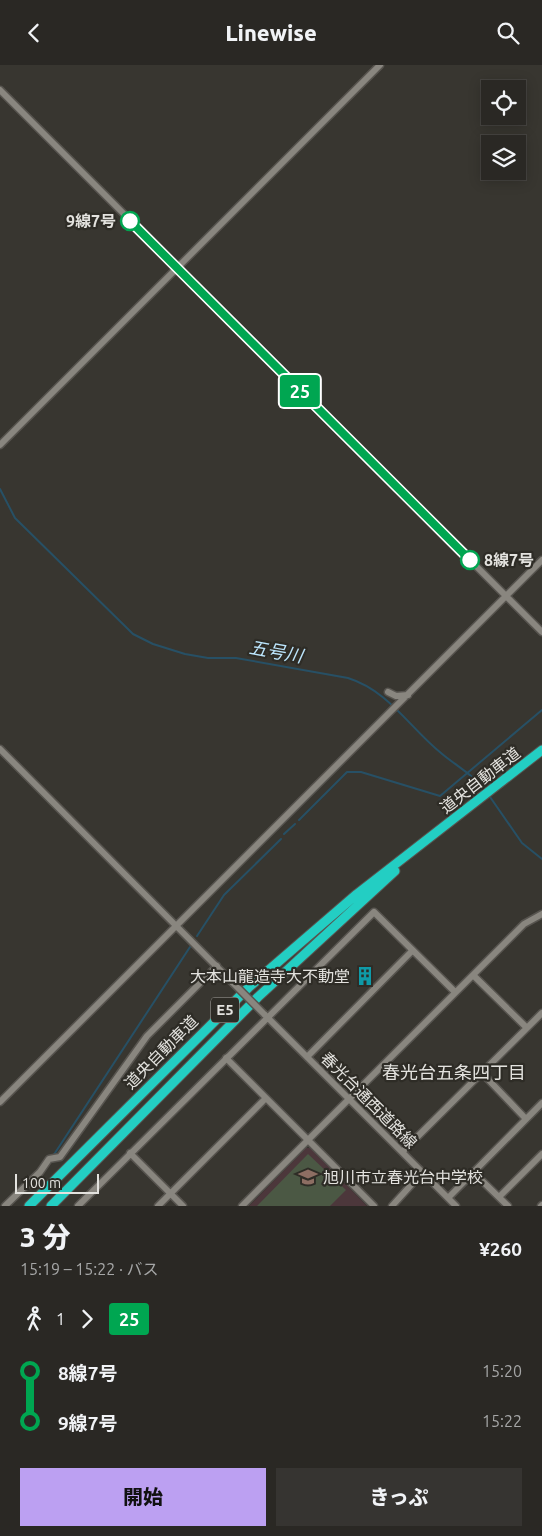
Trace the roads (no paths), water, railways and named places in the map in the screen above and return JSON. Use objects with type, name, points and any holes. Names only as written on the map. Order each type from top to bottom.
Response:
[{"type":"highway","name":"道央自動車道","points":[[29,1206],[249,987],[357,894],[542,750]]},
{"type":"highway","name":"道央自動車道","points":[[51,1206],[258,997],[437,832]]},
{"type":"street","points":[[0,445],[380,65]]},
{"type":"street","points":[[0,90],[542,632]]},
{"type":"street","points":[[0,1103],[542,560]]},
{"type":"street","points":[[388,692],[396,696],[408,695]]},
{"type":"street","name":"春光台通西道路線","points":[[0,749],[456,1206]]},
{"type":"street","points":[[78,1206],[226,1058],[265,1015],[374,912],[455,993]]},
{"type":"street","points":[[242,1206],[524,924],[542,914]]},
{"type":"street","points":[[306,1057],[412,951]]},
{"type":"street","points":[[5,1206],[40,1172],[52,1157],[60,1157],[147,1036],[217,966]]},
{"type":"street","points":[[473,975],[527,1028]]},
{"type":"street","points":[[402,1153],[542,1013]]},
{"type":"street","points":[[226,1058],[374,1206]]},
{"type":"street","points":[[482,1073],[526,1119]]},
{"type":"street","points":[[158,1206],[266,1098]]},
{"type":"street","points":[[448,1198],[542,1103]]},
{"type":"street","points":[[130,1153],[183,1206]]},
{"type":"street","points":[[499,1197],[542,1154]]},
{"type":"street","points":[[473,1172],[508,1206]]},
{"type":"street","points":[[392,1206],[422,1173]]},
{"type":"waterway","name":"五号川","points":[[0,489],[15,518],[133,634],[153,644],[185,654],[208,658],[236,658],[348,678],[362,684],[387,701],[429,743],[470,775],[485,790]]},
{"type":"waterway","points":[[299,820],[347,772],[361,772],[440,796],[542,710]]},
{"type":"waterway","name":"五号川","points":[[488,794],[522,843],[542,859]]},
{"type":"waterway","points":[[284,834],[295,824]]},
{"type":"waterway","points":[[197,936],[224,895],[281,839]]},
{"type":"waterway","points":[[53,1156],[190,947]]},
{"type":"place","name":"9線7号","points":[[130,221]]},
{"type":"place","name":"8線7号","points":[[470,560]]},
{"type":"place","name":"大本山龍造寺大不動堂","points":[[365,976]]},
{"type":"place","name":"旭川市立春光台中学校","points":[[308,1177]]},
{"type":"district","name":"春光台五条四丁目","points":[[454,1073]]}]
